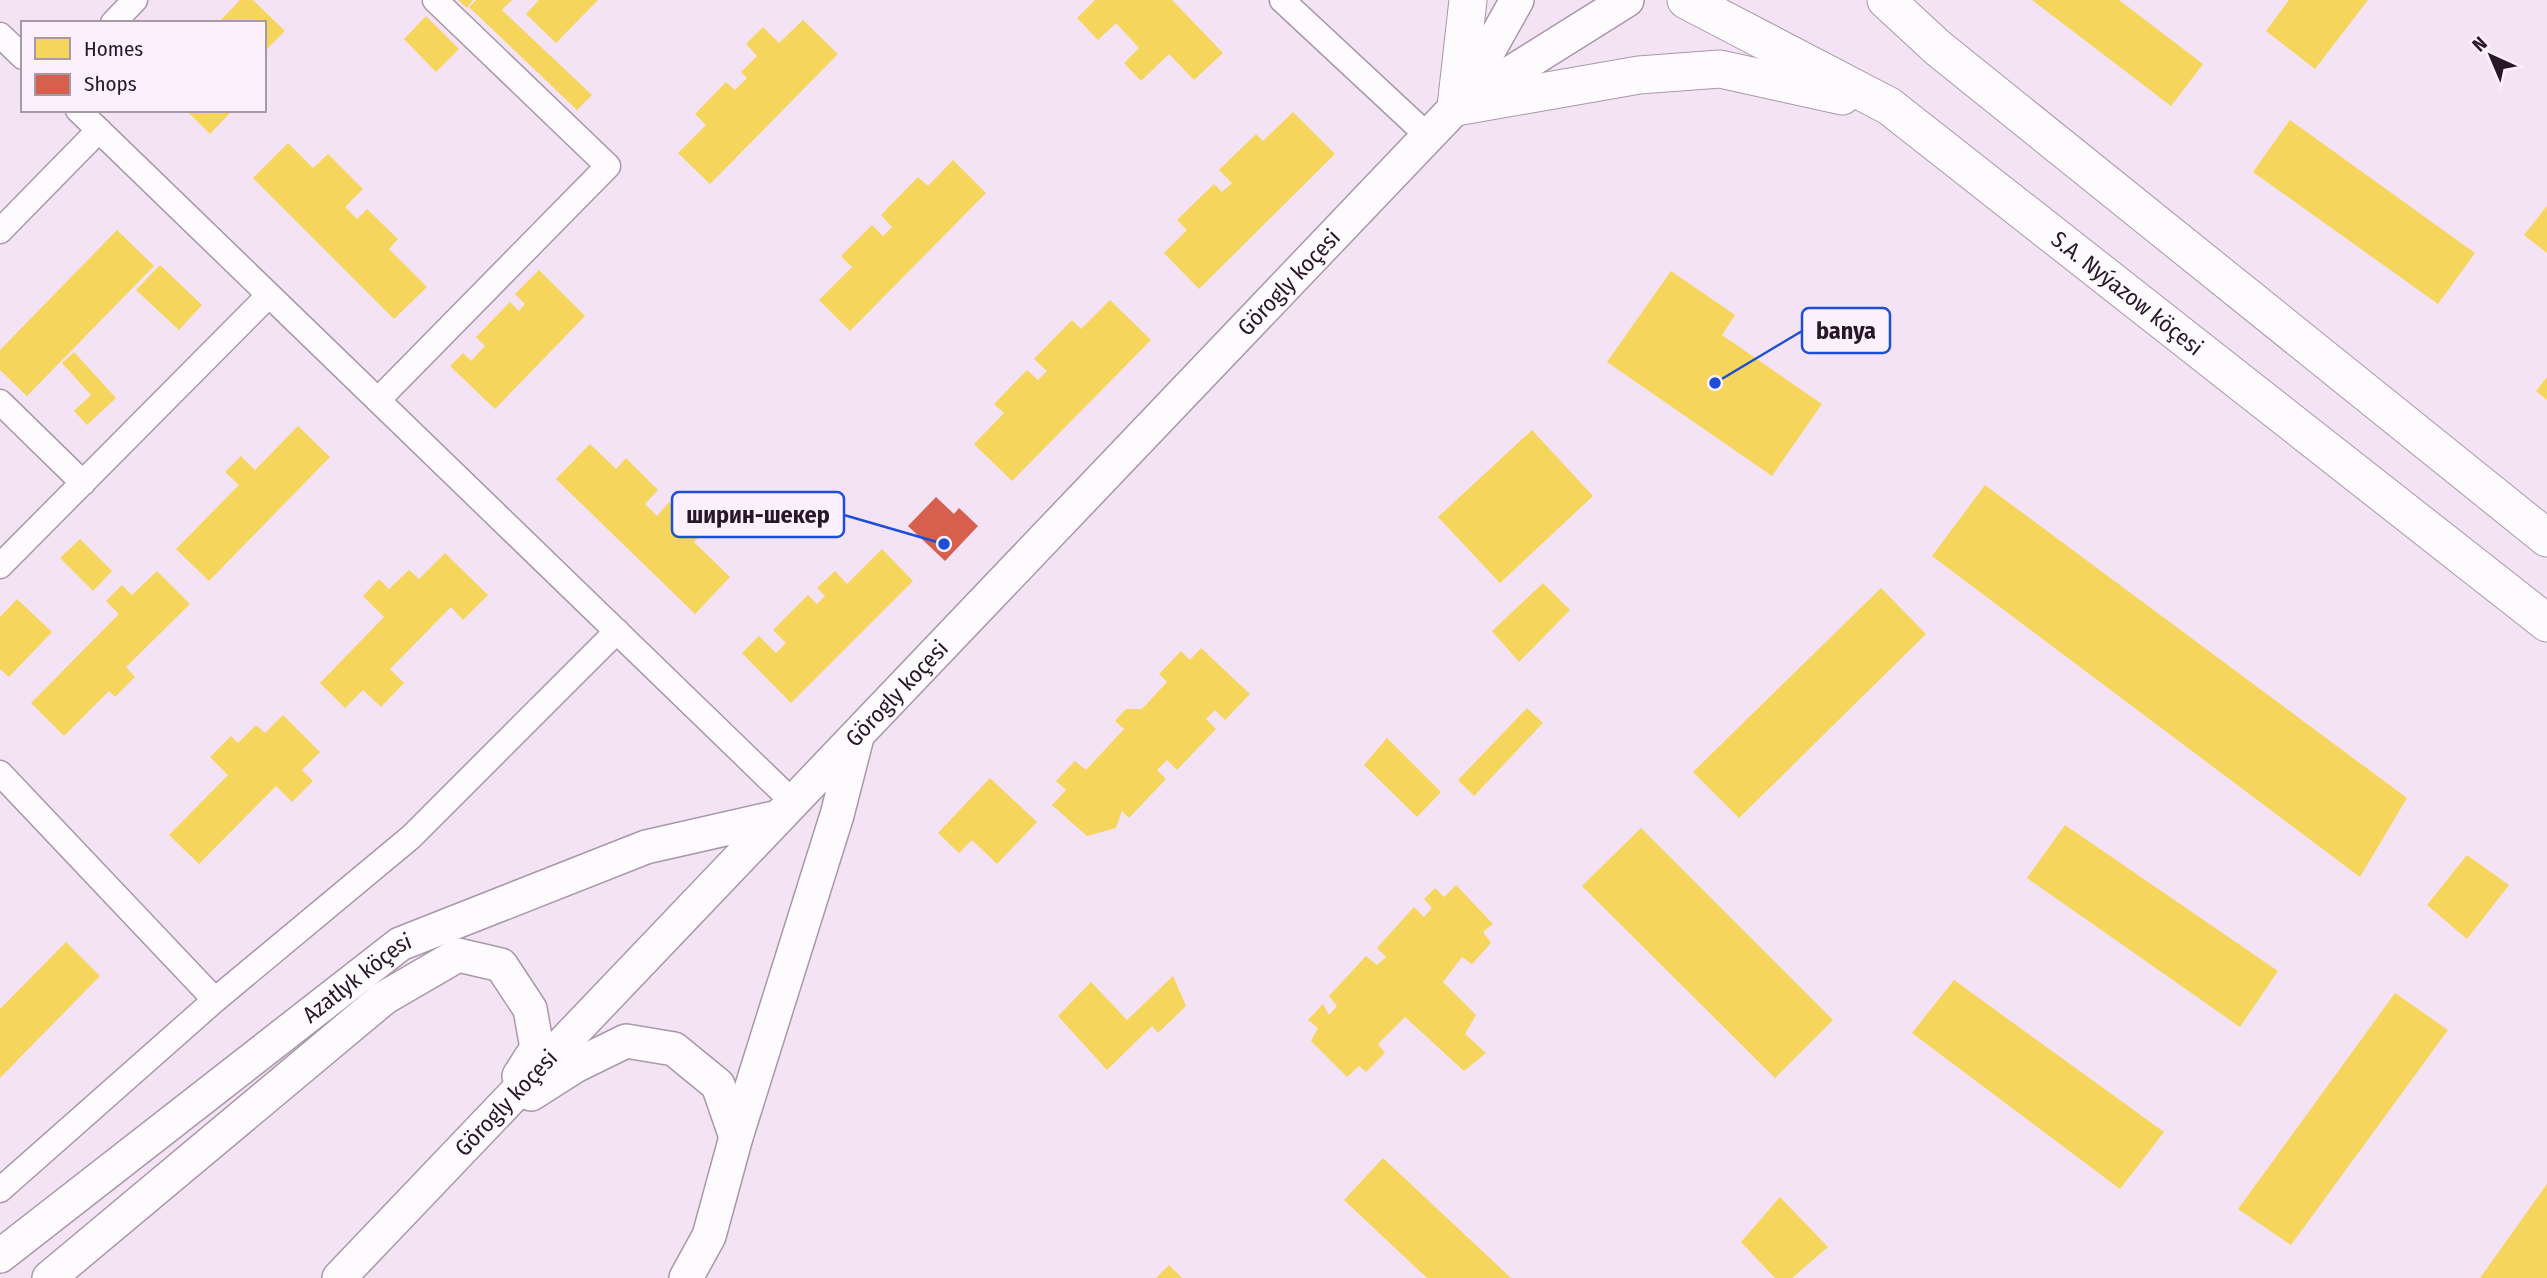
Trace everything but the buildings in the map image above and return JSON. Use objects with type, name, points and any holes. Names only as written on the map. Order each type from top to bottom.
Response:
[{"type":"main road","points":[[1468,0],[1457,107],[1639,75],[1720,69],[1889,106]]},
{"type":"main road","name":"S.A. Nyýazow köçesi","points":[[1686,0],[1889,106],[2547,623]]},
{"type":"main road","points":[[1885,0],[1938,48],[2547,538]]},
{"type":"main road","points":[[1905,0],[1938,48]]},
{"type":"street","points":[[115,21],[135,0]]},
{"type":"street","points":[[378,400],[608,166],[435,0]]},
{"type":"street","points":[[1282,0],[1428,136]]},
{"type":"street","points":[[1457,107],[1517,0]]},
{"type":"street","points":[[1457,107],[1626,0]]},
{"type":"street","points":[[0,35],[21,55]]},
{"type":"street","name":"Görogly koçesi","points":[[343,1274],[1457,107]]},
{"type":"street","points":[[80,112],[617,631],[785,810]]},
{"type":"street","points":[[0,231],[99,130]]},
{"type":"street","points":[[0,566],[269,295]]},
{"type":"street","points":[[0,402],[83,483]]},
{"type":"street","points":[[0,1191],[215,1000],[411,837],[617,631]]},
{"type":"street","points":[[685,1278],[709,1236],[736,1137],[836,815],[857,735]]},
{"type":"street","points":[[0,773],[215,1000]]},
{"type":"street","name":"Azatlyk köçesi","points":[[0,1256],[400,944],[646,848],[785,810]]},
{"type":"street","points":[[49,1278],[384,998],[458,955],[501,965],[530,1009],[537,1048],[491,1119]]},
{"type":"street","points":[[491,1119],[575,1066],[626,1041],[674,1049],[718,1085],[736,1137]]},
{"type":"place","name":"banya","points":[[1715,383]]},
{"type":"place","name":"ширин-шекер","points":[[944,544]]}]
